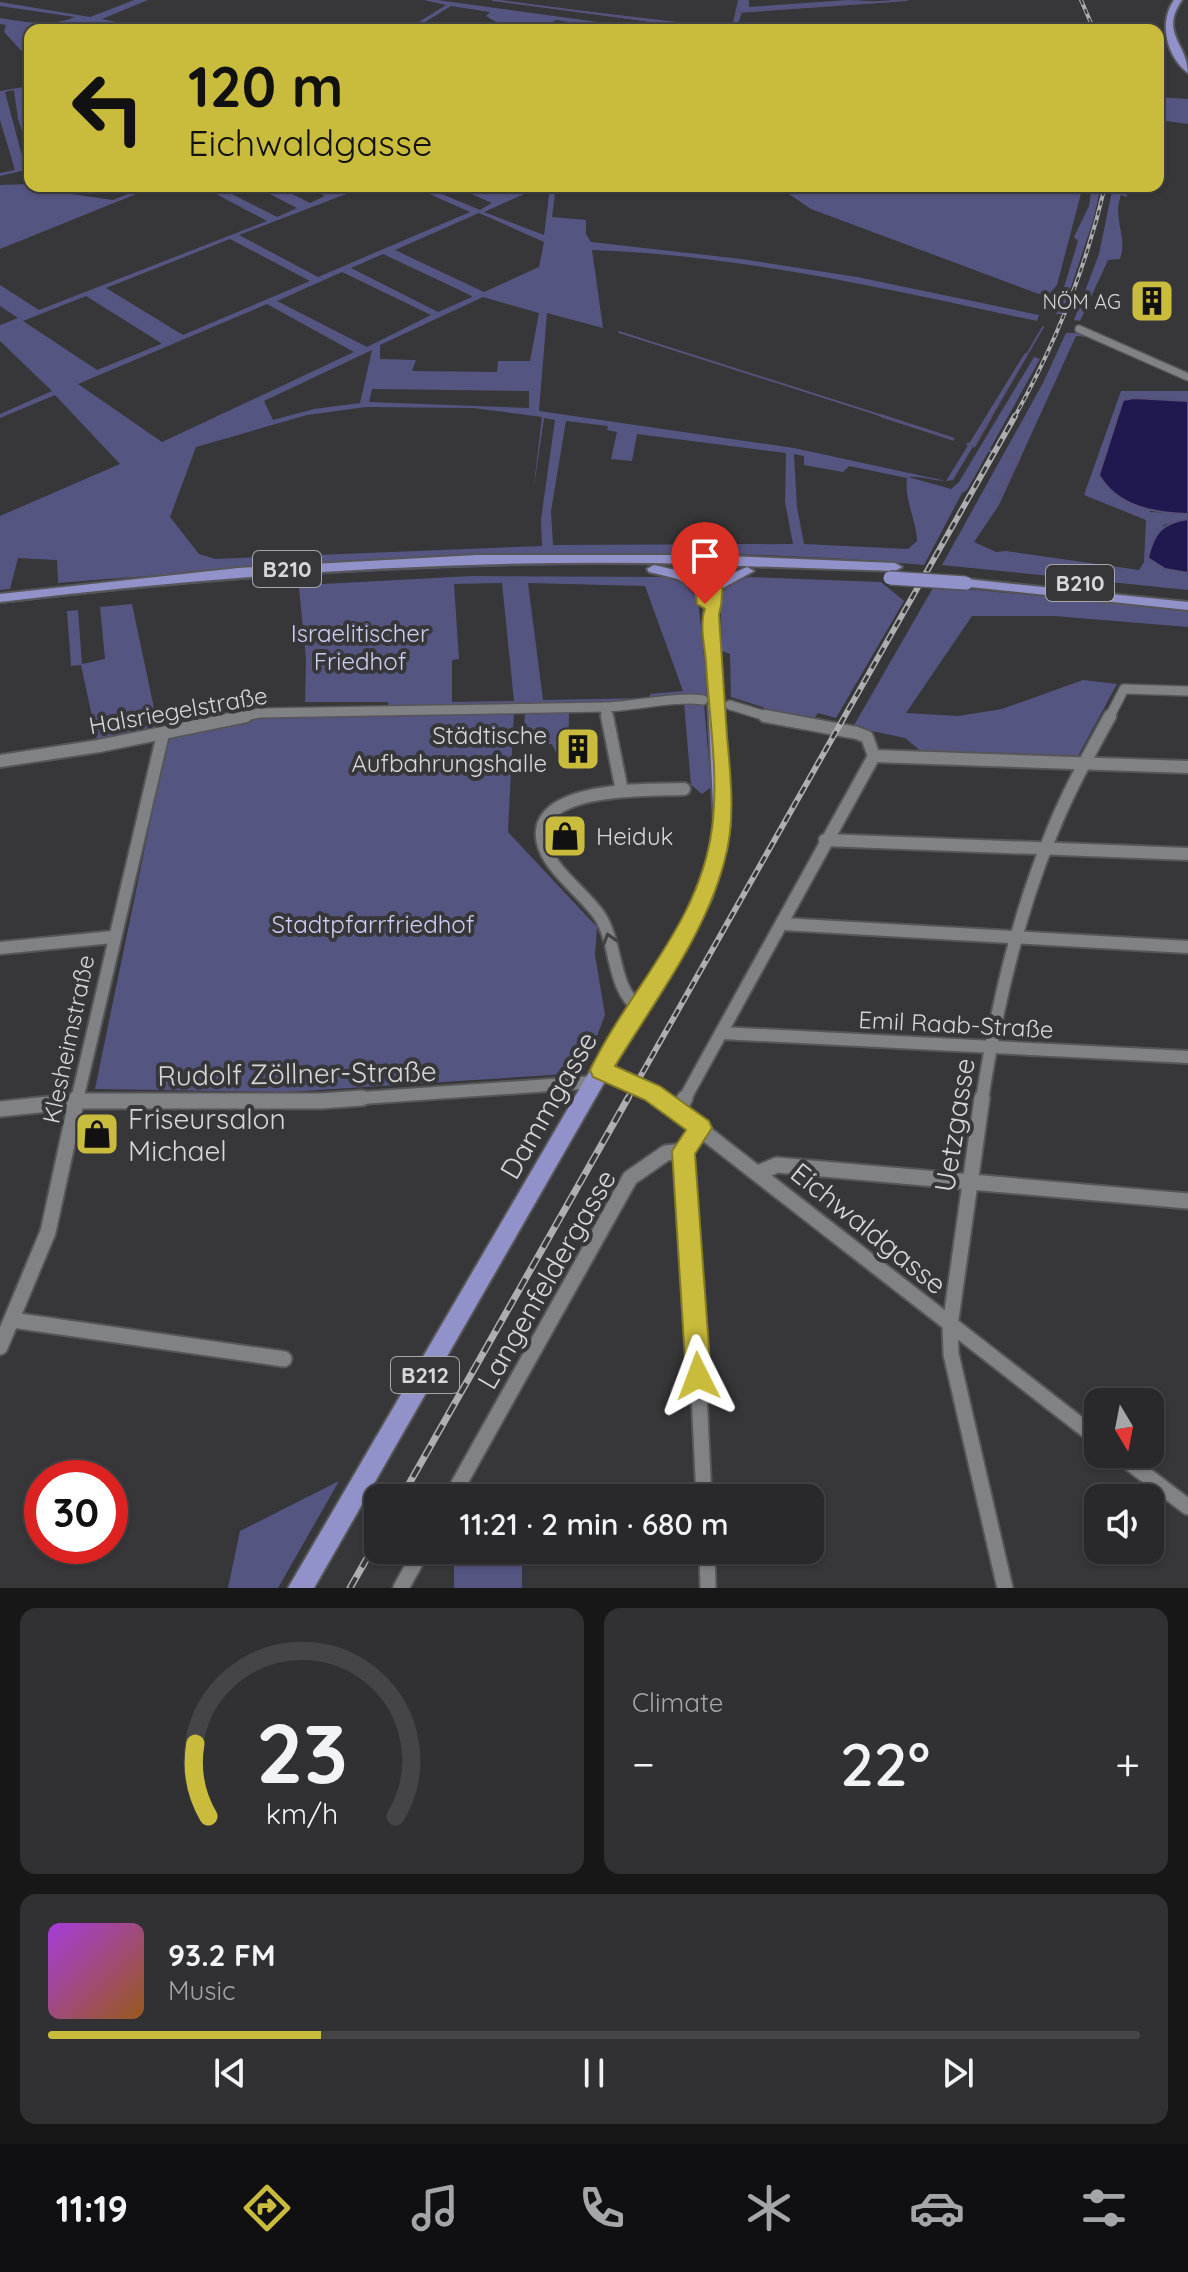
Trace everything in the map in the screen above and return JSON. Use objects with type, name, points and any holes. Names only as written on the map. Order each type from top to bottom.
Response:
[{"type":"main road","points":[[1178,0],[1170,11],[1167,23],[1170,38],[1188,71]]},
{"type":"main road","name":"B210","points":[[0,598],[246,571],[378,563],[589,558],[892,573],[1188,596]]},
{"type":"main road","name":"B210","points":[[0,608],[113,594],[484,569],[706,566],[747,571],[892,573]]},
{"type":"main road","name":"Dammgasse","points":[[300,1588],[703,898],[717,850],[722,792],[706,566]]},
{"type":"main road","points":[[654,569],[683,576],[708,587]]},
{"type":"main road","name":"B210","points":[[708,587],[747,571]]},
{"type":"main road","name":"B210","points":[[968,578],[1188,606]]},
{"type":"street","points":[[1079,329],[1188,377]]},
{"type":"street","name":"Uetzgasse","points":[[1005,1588],[951,1354],[950,1326],[990,1049],[1016,937],[1045,850],[1084,763],[1124,689],[1188,691]]},
{"type":"street","name":"Halsriegelstraße","points":[[0,761],[163,734],[259,713],[605,707],[648,705],[688,698],[703,700]]},
{"type":"street","points":[[730,705],[790,722],[835,725],[852,731],[867,737],[874,756]]},
{"type":"street","points":[[605,707],[622,791]]},
{"type":"street","name":"Klesheimstraße","points":[[0,1347],[48,1232],[113,937],[163,734]]},
{"type":"street","points":[[874,756],[1188,767]]},
{"type":"street","points":[[679,1110],[874,756]]},
{"type":"street","points":[[639,1008],[627,999],[601,917],[545,851],[540,841],[541,830],[550,814],[563,803],[579,797],[622,791],[684,789]]},
{"type":"street","points":[[825,840],[1188,854]]},
{"type":"street","points":[[782,924],[1188,947]]},
{"type":"street","points":[[0,948],[113,937]]},
{"type":"street","name":"Emil Raab-Straße","points":[[721,1033],[1188,1057]]},
{"type":"street","name":"Rudolf Zöllner-Straße","points":[[0,1109],[78,1101],[321,1101],[598,1076]]},
{"type":"street","name":"Eichwaldgasse","points":[[598,1076],[652,1093],[679,1110],[1084,1428]]},
{"type":"street","points":[[701,1128],[683,1151],[692,1247],[703,1484]]},
{"type":"street","name":"Langenfeldergasse","points":[[459,1484],[630,1178],[666,1153],[683,1151]]},
{"type":"street","points":[[758,1173],[777,1165],[1188,1201]]},
{"type":"street","points":[[12,1320],[284,1359]]},
{"type":"street","points":[[1136,1468],[1188,1507]]},
{"type":"street","points":[[401,1588],[414,1564]]},
{"type":"street","points":[[707,1564],[708,1588]]},
{"type":"green space","points":[[134,0],[148,0],[102,19],[126,24],[24,24],[24,54],[4,32],[6,25],[0,24],[0,18],[47,23],[75,17],[0,6],[0,2],[90,17]]},
{"type":"green space","points":[[424,0],[613,24],[566,24],[569,22],[556,20],[548,24],[501,24],[486,16],[490,12],[451,6],[422,24],[416,24],[446,5]]},
{"type":"green space","points":[[490,0],[694,24],[666,24]]},
{"type":"green space","points":[[738,0],[749,0],[749,7],[848,0],[893,2],[742,12],[738,24],[733,24]]},
{"type":"green space","points":[[24,87],[24,137],[14,90],[5,92],[24,170],[0,176],[0,173],[15,170],[0,120],[0,91]]},
{"type":"green space","points":[[1164,97],[1188,99],[1188,124],[1164,121]]},
{"type":"green space","points":[[24,184],[24,192],[58,192],[113,200],[141,192],[0,249],[0,185]]},
{"type":"green space","points":[[212,192],[228,192],[277,217],[297,208],[266,192],[288,192],[310,203],[325,196],[317,192],[351,192],[239,235],[318,277],[470,212],[425,192],[437,192],[480,210],[492,203],[467,192],[529,192],[484,212],[544,235],[549,192],[555,192],[552,217],[586,220],[586,234],[591,242],[741,259],[857,277],[1039,315],[1037,321],[760,266],[592,250],[603,328],[547,313],[539,411],[794,448],[944,481],[908,477],[951,489],[959,482],[1034,357],[1040,359],[924,565],[816,557],[599,553],[383,560],[58,583],[57,560],[18,558],[10,589],[0,590],[0,516],[120,464],[55,395],[0,418],[0,414],[52,391],[0,341],[0,325],[18,318],[0,306],[0,285],[39,310],[267,221]],"holes":[[[479,213],[544,242],[539,267],[484,292],[395,250]],[[230,239],[310,281],[183,335],[106,288]],[[383,254],[472,296],[438,312],[351,268]],[[342,272],[431,315],[367,347],[277,301]],[[86,296],[161,343],[97,370],[23,321]],[[483,297],[539,313],[530,361],[498,361],[497,372],[412,371],[416,360],[380,359],[380,345]],[[267,304],[354,352],[162,442],[78,384]],[[372,350],[360,403],[314,409],[273,420],[264,401]],[[372,389],[529,391],[529,408],[369,402]],[[366,407],[473,408],[542,417],[533,493],[544,418],[555,420],[541,519],[542,546],[215,559],[199,554],[170,517],[196,447],[307,415]],[[566,421],[608,426],[607,430],[617,432],[611,459],[632,461],[637,434],[786,453],[785,502],[793,544],[553,545],[551,511]],[[794,454],[804,456],[804,465],[843,472],[849,466],[907,478],[907,494],[917,541],[908,549],[804,544],[797,507]]]},
{"type":"green space","points":[[786,192],[1081,192],[1057,285],[1047,297],[811,209]]},
{"type":"green space","points":[[1091,192],[1100,192],[1062,314],[1056,314],[1078,241],[1074,237],[1089,206]]},
{"type":"green space","points":[[1112,192],[1127,192],[1127,197],[1121,195],[1119,204],[1120,259],[1108,260],[1080,321],[1074,320],[1099,254]]},
{"type":"green space","points":[[1066,333],[1082,333],[1091,337],[1076,336],[999,505],[974,542],[996,552],[1139,570],[1144,562],[1146,520],[1084,495],[1121,391],[1188,391],[1188,401],[1134,398],[1150,512],[1188,514],[1188,519],[1163,525],[1165,569],[1188,573],[1188,590],[942,565],[1043,383]]},
{"type":"green space","points":[[1025,353],[1028,354],[953,480],[946,481]]},
{"type":"green space","points":[[485,562],[689,562],[697,566],[435,568],[261,578],[0,604],[0,601],[200,579]]},
{"type":"green space","name":"Israelitischer Friedhof","points":[[472,576],[664,577],[683,583],[698,599],[708,695],[635,702],[481,706],[305,702],[306,659],[299,588],[304,585]],"holes":[[[502,583],[514,701],[452,702],[452,660],[459,659],[454,584]],[[528,583],[645,586],[683,691],[650,694],[650,698],[543,700]]]},
{"type":"green space","points":[[750,577],[881,582],[904,601],[836,718],[818,713],[814,719],[787,715],[731,697],[730,654],[722,651],[720,594],[733,581]]},
{"type":"green space","points":[[934,586],[1188,610],[1188,627],[1054,616],[972,616],[906,713],[958,716],[1002,709],[1083,680],[1117,684],[1077,758],[922,752],[905,738],[853,727]]},
{"type":"green space","points":[[132,604],[159,732],[98,744],[81,665],[71,666],[67,611],[78,610],[82,664],[105,659],[100,607]]},
{"type":"green space","points":[[684,703],[704,704],[711,787],[702,794],[691,785]]},
{"type":"green space","name":"Stadtpfarrfriedhof","points":[[514,711],[508,832],[597,927],[595,955],[605,1015],[583,1073],[287,1092],[95,1089],[168,736],[264,716]]},
{"type":"green space","points":[[525,713],[569,713],[568,753],[556,753],[552,744],[523,744]]},
{"type":"green space","points":[[339,1481],[278,1588],[228,1588],[240,1531]]},
{"type":"green space","points":[[454,1564],[522,1564],[522,1588],[454,1588]]},
{"type":"shaded area","points":[[1123,400],[1188,401],[1188,514],[1150,510],[1126,501],[1099,475]]},
{"type":"shaded area","points":[[1188,519],[1188,573],[1165,569],[1148,558],[1160,530]]},
{"type":"waterway","points":[[493,0],[675,24]]},
{"type":"waterway","points":[[734,24],[741,0]]},
{"type":"waterway","points":[[738,12],[907,0]]},
{"type":"waterway","points":[[990,418],[1043,327]]},
{"type":"waterway","points":[[619,332],[889,418]]},
{"type":"waterway","points":[[882,416],[953,439]]},
{"type":"waterway","points":[[968,444],[974,446],[991,416]]},
{"type":"waterway","points":[[983,449],[991,451]]},
{"type":"waterway","points":[[999,496],[1019,459],[1007,456]]},
{"type":"railway","points":[[1081,0],[1091,24]]},
{"type":"railway","points":[[1014,418],[1068,305],[1089,247],[1103,192]]},
{"type":"railway","points":[[627,1100],[1015,416]]},
{"type":"railway","points":[[409,1484],[628,1098]]},
{"type":"railway","points":[[350,1588],[364,1564]]},
{"type":"place","name":"NÖM AG","points":[[1152,301]]},
{"type":"place","name":"Städtische Aufbahrungshalle","points":[[578,749]]},
{"type":"place","name":"Heiduk","points":[[565,836]]},
{"type":"place","name":"Friseursalon Michael","points":[[97,1134]]},
{"type":"route","points":[[698,1376],[692,1247],[683,1151],[701,1128],[652,1093],[601,1070],[685,934],[703,898],[715,861],[722,826],[722,792],[711,615],[714,604],[712,569],[704,559],[700,569],[705,604]]}]
